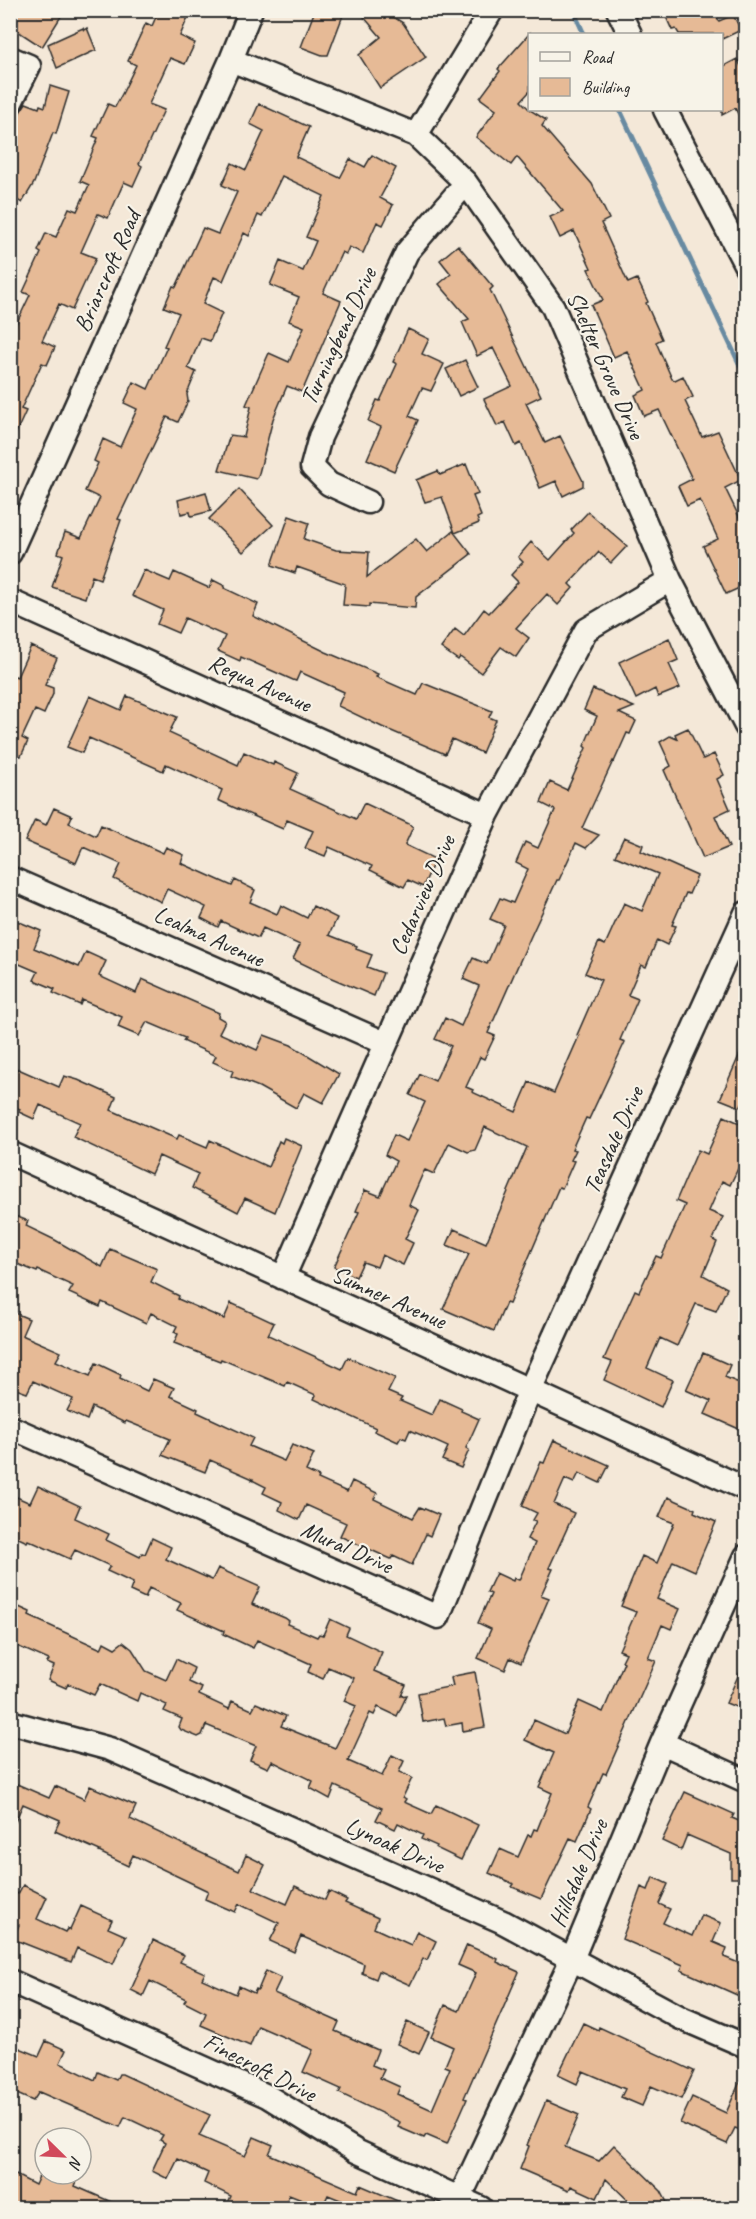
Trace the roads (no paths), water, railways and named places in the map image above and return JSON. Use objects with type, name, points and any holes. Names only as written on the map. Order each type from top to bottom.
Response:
[{"type":"street","name":"Briarcroft Road","points":[[10,553],[231,60],[251,10]]},
{"type":"street","points":[[416,135],[492,10]]},
{"type":"street","points":[[618,10],[630,33]]},
{"type":"street","points":[[10,58],[29,66],[10,104]]},
{"type":"street","name":"Shelter Grove Drive","points":[[231,60],[416,135],[466,183],[553,307],[670,580],[746,726]]},
{"type":"street","points":[[666,111],[746,266]]},
{"type":"street","name":"Turningbend Drive","points":[[368,502],[329,484],[312,467],[320,437],[407,252],[466,183]]},
{"type":"street","name":"Cedarview Drive","points":[[283,1278],[487,815],[586,630],[670,580]]},
{"type":"street","name":"Requa Avenue","points":[[10,601],[487,815]]},
{"type":"street","name":"Lealma Avenue","points":[[10,878],[385,1043]]},
{"type":"street","name":"Teasdale Drive","points":[[530,1390],[746,913]]},
{"type":"street","name":"Sumner Avenue","points":[[10,1153],[746,1489]]},
{"type":"street","name":"Mural Drive","points":[[10,1427],[438,1617],[530,1390]]},
{"type":"street","name":"Hillsdale Drive","points":[[457,2204],[572,1959],[662,1743],[746,1556]]},
{"type":"street","name":"Lynoak Drive","points":[[10,1722],[110,1749],[503,1922],[681,2018],[746,2046]]},
{"type":"street","points":[[662,1743],[746,1781]]},
{"type":"street","name":"Finecroft Drive","points":[[10,1981],[267,2096],[356,2151],[457,2204],[481,2208]]},
{"type":"waterway","points":[[573,10],[584,33]]},
{"type":"waterway","points":[[620,111],[746,378]]}]
